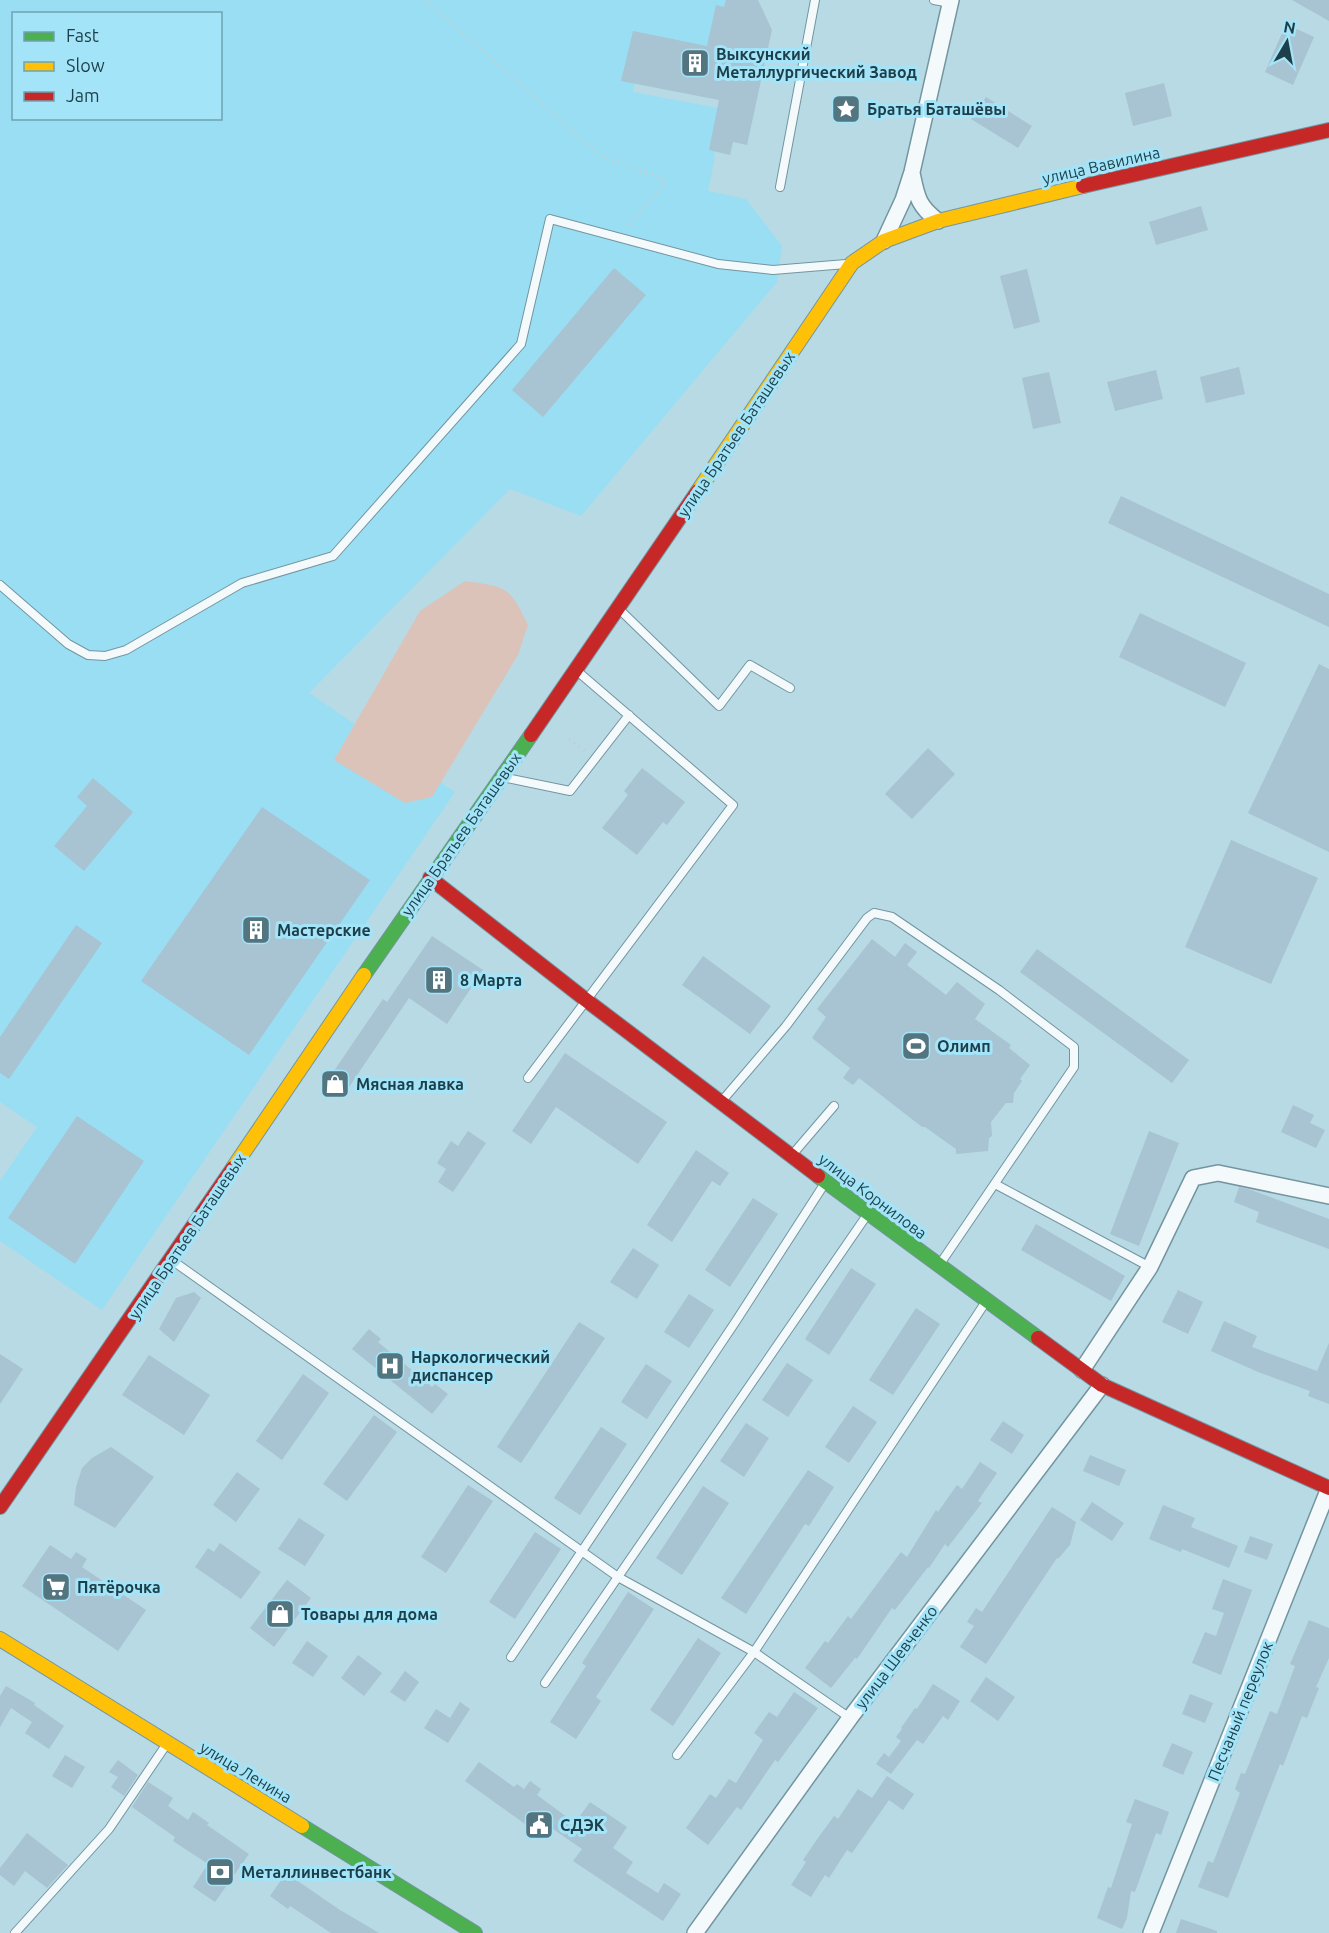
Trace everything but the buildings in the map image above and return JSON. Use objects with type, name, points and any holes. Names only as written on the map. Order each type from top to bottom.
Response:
[{"type":"street","points":[[884,241],[903,200],[912,172],[950,2]]},
{"type":"street","name":"улица Вавилина","points":[[884,241],[938,221],[1329,130]]},
{"type":"street","points":[[912,172],[917,196],[925,212],[938,221]]},
{"type":"street","name":"улица Братьев Баташевых","points":[[2,1502],[105,1356],[430,878],[576,670],[852,263],[884,241]]},
{"type":"street","name":"улица Корнилова","points":[[430,878],[586,1000],[868,1214],[1102,1385],[1329,1488]]},
{"type":"street","points":[[1082,1370],[1150,1267],[1193,1178],[1218,1173],[1329,1196]]},
{"type":"street","name":"улица Шевченко","points":[[695,1933],[850,1718],[1102,1385]]},
{"type":"street","name":"Песчаный переулок","points":[[1151,1933],[1329,1488]]},
{"type":"street","name":"улица Ленина","points":[[0,1639],[474,1933]]},
{"type":"lane","points":[[780,187],[815,0]]},
{"type":"lane","points":[[934,0],[950,2]]},
{"type":"lane","points":[[0,585],[68,644],[88,655],[105,656],[126,650],[243,583],[333,556],[521,344],[549,219],[718,264],[773,270],[852,263]]},
{"type":"lane","points":[[618,608],[719,706],[750,665],[790,688]]},
{"type":"lane","points":[[528,1078],[733,805],[576,670]]},
{"type":"lane","points":[[501,777],[570,791],[629,715]]},
{"type":"lane","points":[[721,1103],[786,1026],[867,918],[874,913],[892,917],[999,990],[1074,1047],[1074,1067],[939,1265]]},
{"type":"lane","points":[[792,1155],[834,1106]]},
{"type":"lane","points":[[511,1657],[736,1321],[826,1182]]},
{"type":"lane","points":[[995,1184],[1150,1267]]},
{"type":"lane","points":[[545,1683],[868,1214]]},
{"type":"lane","points":[[170,1259],[618,1577],[754,1652],[850,1718]]},
{"type":"lane","points":[[677,1755],[754,1652],[986,1301]]},
{"type":"lane","points":[[15,1933],[110,1829],[167,1744]]},
{"type":"path","points":[[426,0],[600,155],[666,182],[618,237]]},
{"type":"path","points":[[569,739],[596,758]]},
{"type":"shaded area","points":[[0,0],[735,0],[722,62],[641,48],[633,92],[718,108],[714,162],[708,191],[746,199],[782,246],[777,282],[581,516],[510,489],[309,693],[455,792],[102,1310],[0,1241],[0,1181],[37,1127],[0,1102]]},
{"type":"shaded area","points":[[465,581],[499,587],[506,591],[516,603],[528,625],[518,655],[432,797],[405,803],[334,760],[420,611]]},
{"type":"traffic: fast","points":[[364,975],[531,735]]},
{"type":"traffic: fast","points":[[818,1176],[1038,1338]]},
{"type":"traffic: fast","points":[[302,1826],[475,1933]]},
{"type":"traffic: slow","points":[[698,491],[852,263],[884,241],[938,221],[1083,186]]},
{"type":"traffic: slow","points":[[233,1168],[364,975]]},
{"type":"traffic: slow","points":[[0,1639],[302,1826]]},
{"type":"traffic: jam","points":[[1083,186],[1329,130]]},
{"type":"traffic: jam","points":[[531,735],[698,491]]},
{"type":"traffic: jam","points":[[430,878],[818,1176]]},
{"type":"traffic: jam","points":[[0,1507],[233,1168]]},
{"type":"traffic: jam","points":[[1038,1338],[1102,1385],[1329,1488]]},
{"type":"place","name":"Выксунский Металлургический Завод","points":[[695,63]]},
{"type":"place","name":"Братья Баташёвы","points":[[846,109]]},
{"type":"place","name":"Мастерские","points":[[256,930]]},
{"type":"place","name":"8 Марта","points":[[439,980]]},
{"type":"place","name":"Олимп","points":[[916,1046]]},
{"type":"place","name":"Мясная лавка","points":[[335,1084]]},
{"type":"place","name":"Наркологический диспансер","points":[[390,1366]]},
{"type":"place","name":"Пятёрочка","points":[[56,1587]]},
{"type":"place","name":"Товары для дома","points":[[280,1614]]},
{"type":"place","name":"СДЭК","points":[[539,1825]]},
{"type":"place","name":"Металлинвестбанк","points":[[220,1872]]}]
